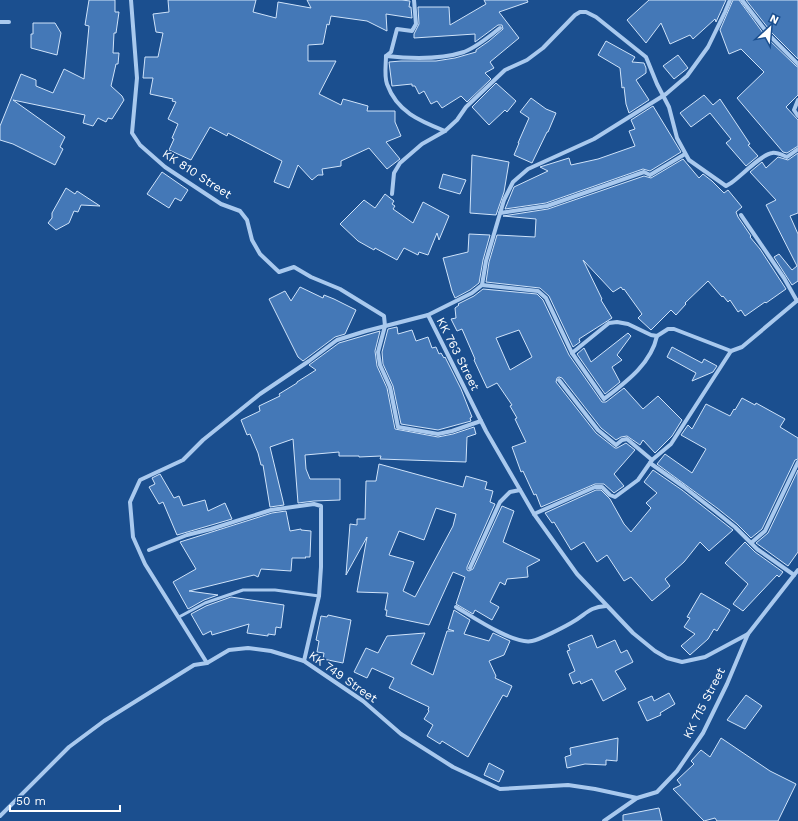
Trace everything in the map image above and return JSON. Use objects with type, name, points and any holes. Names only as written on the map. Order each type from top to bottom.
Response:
[{"type":"street","name":"KK 810 Street","points":[[131,0],[137,78],[132,133],[140,145],[165,167],[221,204],[240,211],[247,220],[252,240],[260,254],[279,272],[294,267],[311,277],[340,289],[384,316],[385,326]]},
{"type":"street","points":[[414,0],[416,24],[412,31],[396,29],[391,52],[386,56],[385,73],[387,84],[398,104],[417,120],[445,131]]},
{"type":"street","points":[[657,336],[656,343],[643,365],[628,380],[604,398],[572,353],[546,298],[538,291],[482,285],[486,261],[504,200],[513,182],[528,168],[594,139],[662,96],[687,76],[708,47],[730,0]]},
{"type":"street","points":[[742,0],[769,35],[798,64]]},
{"type":"street","points":[[392,194],[394,173],[400,163],[422,144],[445,131],[466,107],[505,70],[527,60],[543,48],[575,15],[580,12],[586,12],[596,17],[646,57],[668,107],[677,138],[689,160],[726,186],[731,184],[758,161],[771,153],[778,153],[787,157],[798,149]]},
{"type":"street","points":[[0,22],[9,22]]},
{"type":"street","points":[[386,56],[409,58],[438,57],[464,52],[486,40],[500,28]]},
{"type":"street","points":[[798,100],[794,110],[798,116]]},
{"type":"street","points":[[500,213],[547,206],[644,172],[650,174],[686,154]]},
{"type":"street","points":[[572,353],[609,323],[617,322],[628,324],[651,336],[657,336],[668,329],[674,329],[730,350],[742,347],[798,300],[741,215]]},
{"type":"street","name":"KK 763 Street","points":[[482,285],[472,293],[428,315],[481,421],[520,490],[534,514],[577,574],[633,633],[655,651],[667,658],[682,662],[705,657],[748,634]]},
{"type":"street","points":[[206,663],[145,564],[133,536],[130,502],[140,480],[183,460],[203,440],[260,394],[337,340],[428,315]]},
{"type":"street","points":[[385,326],[378,352],[380,365],[390,387],[398,427],[438,434],[481,421]]},
{"type":"street","points":[[534,514],[595,487],[602,487],[610,496],[615,498],[638,480],[651,461],[671,444],[709,386],[730,350]]},
{"type":"street","points":[[559,380],[598,430],[616,444],[622,440],[627,440],[651,461],[735,527],[758,549],[794,575]]},
{"type":"street","points":[[751,543],[765,531],[798,462]]},
{"type":"street","points":[[470,568],[500,502],[510,492],[520,490]]},
{"type":"street","points":[[149,550],[187,535],[271,510],[314,504],[321,506],[322,567],[319,596],[304,660]]},
{"type":"street","name":"KK 715 Street","points":[[604,821],[637,798],[657,792],[677,771],[703,733],[727,684],[748,634],[798,570]]},
{"type":"street","points":[[456,607],[518,641],[532,642],[572,623],[595,606],[606,606]]},
{"type":"street","name":"KK 749 Street","points":[[0,816],[69,747],[104,721],[194,665],[206,663],[229,650],[248,648],[271,651],[304,660],[363,701],[401,734],[453,767],[500,789],[568,786],[595,789],[637,798]]},
{"type":"lane","points":[[179,617],[205,603],[243,590],[275,590],[319,596]]},
{"type":"building","points":[[89,0],[115,0],[115,12],[119,12],[116,33],[114,33],[113,53],[119,53],[118,64],[116,64],[111,86],[122,96],[124,100],[112,119],[108,118],[106,122],[98,118],[93,126],[83,123],[85,115],[13,100],[65,137],[60,147],[63,149],[55,165],[13,144],[0,140],[0,126],[21,74],[36,80],[36,86],[53,93],[64,69],[84,79],[89,26],[85,25]]},
{"type":"building","points":[[168,0],[256,0],[253,12],[276,18],[278,2],[311,8],[307,0],[410,1],[409,7],[411,7],[412,18],[386,14],[387,31],[367,21],[331,16],[329,25],[327,24],[323,44],[308,45],[308,61],[336,61],[319,94],[341,105],[343,99],[368,106],[367,111],[395,111],[395,122],[401,136],[386,142],[400,159],[387,169],[369,148],[341,161],[341,166],[322,169],[323,175],[318,175],[312,180],[298,165],[289,188],[274,182],[282,161],[228,133],[227,136],[210,127],[191,160],[169,150],[178,124],[168,119],[176,102],[172,101],[173,99],[150,94],[153,78],[143,78],[145,57],[158,57],[163,33],[156,32],[153,14],[169,12]]},
{"type":"building","points":[[484,0],[527,0],[528,2],[499,12],[519,38],[490,62],[494,68],[485,73],[491,79],[467,102],[461,96],[442,108],[437,101],[431,104],[424,91],[419,94],[415,86],[412,86],[412,84],[392,86],[389,62],[436,61],[455,58],[476,52],[476,50],[503,29],[502,25],[498,25],[475,42],[475,34],[414,38],[414,34],[419,24],[418,7],[449,7],[450,25],[486,4]]},
{"type":"building","points":[[649,0],[726,0],[716,22],[715,19],[693,39],[690,35],[670,44],[661,23],[646,43],[627,20]]},
{"type":"building","points":[[733,0],[739,0],[766,37],[798,67],[798,95],[786,107],[798,120],[798,146],[787,153],[783,152],[737,98],[764,72],[741,49],[729,54],[720,30]]},
{"type":"building","points":[[746,0],[798,0],[798,59],[772,33]]},
{"type":"building","points":[[33,23],[55,23],[61,33],[57,55],[31,48]]},
{"type":"building","points":[[606,41],[635,57],[632,62],[644,63],[646,68],[646,73],[636,80],[649,100],[629,113],[626,104],[624,87],[622,88],[620,68],[598,55]]},
{"type":"building","points":[[678,55],[688,68],[674,79],[663,66]]},
{"type":"building","points":[[496,83],[516,101],[507,112],[505,110],[489,125],[472,107]]},
{"type":"building","points":[[704,95],[713,105],[720,99],[750,144],[748,145],[758,156],[746,166],[726,143],[731,139],[710,113],[691,127],[680,113]]},
{"type":"building","points":[[531,98],[546,109],[556,113],[532,163],[514,155],[529,118],[520,112]]},
{"type":"building","points":[[653,106],[681,152],[650,171],[643,169],[546,203],[505,209],[514,187],[548,171],[540,167],[569,158],[571,165],[598,159],[635,146],[629,131],[635,129],[631,120]]},
{"type":"building","points":[[798,153],[798,213],[790,216],[798,234],[798,281],[792,285],[774,257],[779,254],[792,270],[797,266],[766,205],[776,200],[750,172],[762,162],[766,168],[778,157],[788,160]]},
{"type":"building","points":[[472,155],[509,162],[504,192],[496,215],[470,213]]},
{"type":"building","points":[[683,159],[699,178],[703,174],[724,193],[728,190],[742,207],[736,212],[738,217],[786,289],[766,303],[765,302],[745,316],[741,310],[738,312],[730,300],[728,302],[723,296],[722,297],[708,281],[685,303],[686,304],[676,315],[671,310],[651,330],[638,318],[642,314],[624,289],[623,290],[621,287],[613,292],[583,260],[602,299],[601,300],[612,318],[579,339],[580,342],[573,347],[549,296],[540,288],[486,282],[489,262],[497,235],[535,237],[536,219],[503,216],[548,209],[644,176],[651,178]]},
{"type":"building","points":[[162,172],[188,190],[181,201],[175,198],[169,208],[147,194]]},
{"type":"building","points":[[443,174],[466,180],[460,194],[439,188]]},
{"type":"building","points":[[66,188],[75,194],[77,191],[100,206],[81,205],[78,212],[74,211],[69,223],[56,230],[48,223],[52,218],[52,213]]},
{"type":"building","points":[[385,194],[394,201],[392,204],[395,206],[393,209],[413,223],[423,202],[449,216],[439,240],[437,233],[428,255],[419,252],[418,255],[404,248],[397,260],[358,241],[340,224],[364,200],[375,208]]},
{"type":"building","points":[[469,234],[490,235],[483,260],[479,283],[455,298],[443,258],[468,252]]},
{"type":"building","points":[[300,287],[323,298],[324,295],[334,299],[356,310],[345,334],[335,337],[303,361],[298,357],[269,299],[285,291],[291,301]]},
{"type":"building","points":[[483,289],[537,294],[543,300],[569,355],[602,402],[606,402],[624,388],[643,409],[658,396],[682,420],[672,436],[655,453],[643,440],[640,445],[627,436],[616,440],[601,428],[562,378],[557,378],[556,382],[596,433],[615,448],[626,443],[635,450],[614,474],[624,486],[614,493],[604,484],[595,484],[541,507],[536,494],[534,495],[523,471],[521,472],[512,447],[526,442],[515,419],[517,418],[510,406],[512,405],[497,383],[487,388],[462,329],[457,331],[451,319],[456,318],[455,308],[459,305],[458,304],[474,296]],"holes":[[[519,330],[532,357],[510,370],[496,338]]]},
{"type":"building","points":[[397,327],[398,334],[412,330],[416,341],[428,337],[432,348],[436,347],[439,354],[441,353],[444,358],[445,357],[461,389],[472,417],[470,418],[471,421],[438,430],[401,424],[393,386],[383,364],[382,352],[388,329]]},
{"type":"building","points":[[380,331],[375,351],[377,366],[387,388],[395,429],[438,437],[474,427],[476,434],[467,437],[466,462],[380,459],[381,456],[339,456],[339,452],[305,455],[306,469],[310,479],[340,479],[340,500],[298,503],[293,439],[270,447],[284,505],[270,507],[263,465],[261,465],[250,434],[247,435],[241,420],[260,411],[259,406],[280,396],[279,394],[316,370],[309,365],[339,343]]},
{"type":"building","points":[[628,333],[631,336],[617,355],[622,360],[612,367],[620,382],[605,394],[577,354],[584,348],[591,362]]},
{"type":"building","points":[[672,347],[702,363],[704,359],[717,366],[713,372],[692,381],[696,373],[667,357]]},
{"type":"building","points":[[742,398],[755,405],[756,403],[785,419],[780,427],[798,438],[798,459],[795,460],[762,529],[751,538],[737,524],[717,508],[657,464],[665,454],[692,473],[706,449],[681,435],[688,425],[692,429],[706,404],[730,416]]},
{"type":"building","points":[[379,464],[463,487],[466,476],[487,482],[485,489],[493,491],[490,502],[495,504],[467,570],[469,571],[473,569],[502,506],[514,511],[503,542],[540,560],[527,567],[528,577],[507,579],[505,585],[500,582],[490,602],[499,607],[492,620],[475,610],[473,614],[456,604],[465,577],[453,572],[429,625],[386,616],[387,610],[385,610],[388,593],[357,592],[367,537],[346,575],[350,524],[357,525],[357,519],[365,519],[366,481],[376,481]],"holes":[[[436,508],[456,514],[453,526],[415,597],[403,591],[414,562],[389,555],[399,531],[424,540]]]},
{"type":"building","points":[[653,470],[682,490],[733,530],[709,551],[700,542],[684,562],[665,579],[670,586],[652,601],[631,577],[624,581],[607,555],[597,562],[584,542],[571,550],[554,522],[552,523],[545,513],[596,490],[601,490],[610,499],[624,524],[631,532],[651,508],[646,503],[657,493],[644,482]]},
{"type":"building","points":[[798,470],[798,552],[788,566],[756,543],[768,533]]},
{"type":"building","points":[[160,474],[174,498],[179,496],[183,506],[205,500],[208,511],[225,503],[232,519],[177,535],[163,502],[159,504],[149,487],[155,484],[152,478]]},
{"type":"building","points":[[286,511],[290,531],[301,529],[311,531],[310,557],[292,558],[291,571],[261,569],[258,577],[254,575],[189,591],[218,595],[204,600],[188,609],[173,582],[196,569],[180,542],[272,513]]},
{"type":"building","points":[[745,542],[755,552],[783,572],[779,577],[777,575],[743,611],[733,604],[748,584],[725,563]]},
{"type":"building","points":[[701,593],[730,610],[717,631],[714,629],[708,639],[690,655],[681,646],[695,634],[684,627],[690,618],[687,617]]},
{"type":"building","points":[[231,597],[284,605],[281,628],[276,627],[275,635],[268,634],[268,636],[247,633],[249,624],[212,635],[211,631],[203,635],[191,614],[206,606]]},
{"type":"building","points":[[454,610],[470,620],[464,634],[489,641],[493,633],[510,641],[504,655],[489,661],[496,676],[495,678],[512,686],[507,697],[503,695],[468,757],[442,741],[440,744],[427,736],[433,725],[424,719],[429,711],[429,707],[389,688],[394,678],[372,668],[367,678],[354,672],[366,648],[378,653],[387,636],[425,633],[411,664],[433,675],[447,631],[454,631],[448,629]]},
{"type":"building","points":[[328,615],[351,620],[343,663],[323,659],[324,653],[317,652],[319,641],[316,640],[321,616],[327,617]]},
{"type":"building","points":[[592,635],[597,648],[615,640],[621,653],[627,650],[633,662],[615,671],[626,689],[603,701],[592,679],[581,684],[580,681],[573,684],[569,674],[575,671],[567,651],[570,650],[568,645]]},
{"type":"building","points":[[669,693],[675,704],[660,713],[661,715],[647,721],[638,702],[652,696],[654,701]]},
{"type":"building","points":[[746,695],[762,706],[745,729],[727,720]]},
{"type":"building","points":[[618,738],[617,761],[606,760],[606,765],[585,764],[567,768],[565,757],[571,755],[570,748]]},
{"type":"building","points":[[721,738],[770,771],[796,784],[778,821],[717,821],[715,818],[704,821],[673,789],[681,785],[677,780],[694,764],[691,761],[701,750],[710,757]]},
{"type":"building","points":[[489,763],[504,771],[499,782],[484,775]]},
{"type":"building","points":[[659,808],[662,821],[623,821],[623,815]]}]
